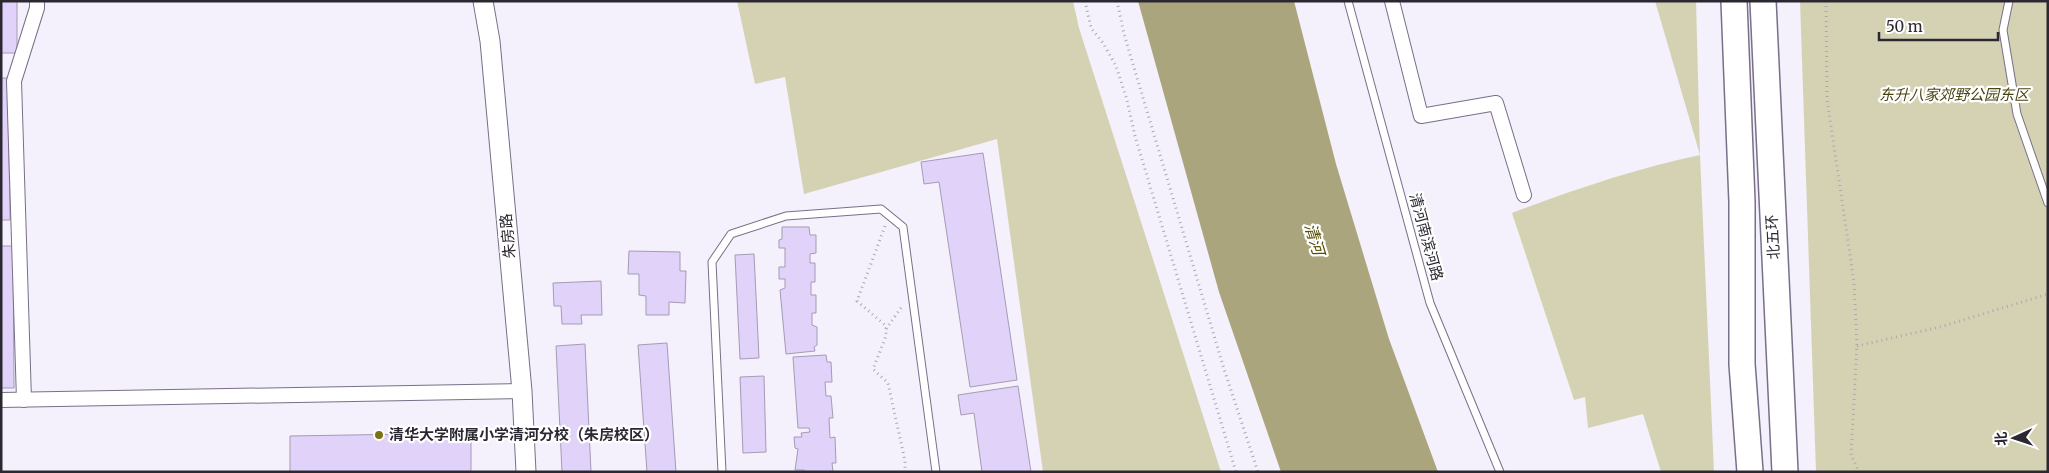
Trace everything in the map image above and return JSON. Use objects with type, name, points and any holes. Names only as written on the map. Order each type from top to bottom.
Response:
[{"type":"highway","name":"北五环","points":[[1734,1],[1742,202],[1742,364],[1750,472]]},
{"type":"highway","name":"北五环","points":[[1763,1],[1785,472]]},
{"type":"street","points":[[24,400],[14,81],[37,8],[37,1]]},
{"type":"street","name":"朱房路","points":[[484,1],[490,41],[522,391],[526,472]]},
{"type":"street","points":[[1392,1],[1421,116],[1496,103],[1524,195]]},
{"type":"street","points":[[1,400],[522,391]]},
{"type":"lane","name":"清河南滨河路","points":[[1348,1],[1430,303],[1500,472]]},
{"type":"lane","points":[[2009,1],[2003,30],[2017,114],[2048,203]]},
{"type":"lane","points":[[722,472],[712,262],[731,234],[786,216],[881,209],[903,226],[936,472]]},
{"type":"path","points":[[1085,1],[1091,28],[1103,43],[1116,66],[1127,100],[1135,136],[1236,472]]},
{"type":"path","points":[[1118,1],[1124,34],[1224,369],[1258,472]]},
{"type":"path","points":[[1826,1],[1827,99],[1854,282],[1857,346],[1851,455],[1859,472]]},
{"type":"path","points":[[889,216],[857,301],[886,326],[886,336],[873,369],[888,383],[905,461],[905,472]]},
{"type":"path","points":[[886,329],[912,293]]},
{"type":"path","points":[[1857,346],[1940,327],[2048,294]]},
{"type":"green space","points":[[737,1],[1073,1],[1079,28],[1221,472],[1043,472],[997,139],[804,194],[785,77],[755,84]]},
{"type":"green space","points":[[1655,1],[1696,1],[1700,155]]},
{"type":"green space","name":"东升八家郊野公园东区","points":[[1800,1],[2048,1],[2048,472],[1816,472]]},
{"type":"green space","points":[[1700,155],[1714,472],[1661,472],[1643,414],[1588,428],[1585,397],[1574,400],[1512,213],[1605,180]]},
{"type":"water","name":"清河","points":[[1138,1],[1294,1],[1336,164],[1389,339],[1438,472],[1281,472],[1219,292]]},
{"type":"building","points":[[1,1],[17,1],[17,53],[1,53]]},
{"type":"building","points":[[1,78],[8,78],[10,220],[1,220]]},
{"type":"building","points":[[983,153],[1017,380],[970,387],[939,182],[924,184],[921,162]]},
{"type":"building","points":[[782,227],[809,227],[810,235],[816,235],[816,253],[810,254],[810,263],[815,263],[815,282],[811,282],[811,295],[816,295],[816,313],[812,313],[812,325],[817,327],[815,351],[786,354],[780,290],[785,288],[785,279],[779,279],[779,267],[785,267],[785,248],[779,248],[779,240],[782,239]]},
{"type":"building","points":[[1,246],[13,246],[14,388],[1,388]]},
{"type":"building","points":[[629,251],[680,252],[680,271],[686,271],[685,303],[669,302],[669,315],[646,315],[646,296],[639,295],[639,274],[628,274]]},
{"type":"building","points":[[754,254],[759,358],[740,359],[735,255]]},
{"type":"building","points":[[601,281],[602,315],[581,315],[582,324],[562,324],[561,306],[554,306],[553,283]]},
{"type":"building","points":[[667,343],[676,472],[647,472],[638,345]]},
{"type":"building","points":[[585,344],[591,472],[562,472],[556,346]]},
{"type":"building","points":[[826,355],[827,362],[831,362],[832,382],[825,382],[826,396],[831,396],[833,418],[829,418],[830,438],[835,437],[836,463],[832,463],[833,472],[795,470],[798,449],[795,448],[794,437],[802,437],[801,433],[810,432],[809,428],[798,428],[793,357]]},
{"type":"building","points":[[764,376],[766,452],[743,453],[740,377]]},
{"type":"building","points":[[1018,386],[1031,472],[982,472],[974,413],[961,415],[958,395]]},
{"type":"building","points":[[471,433],[471,472],[290,472],[290,436]]},
{"type":"place","name":"清华大学附属小学清河分校（朱房校区）","points":[[379,435]]}]
